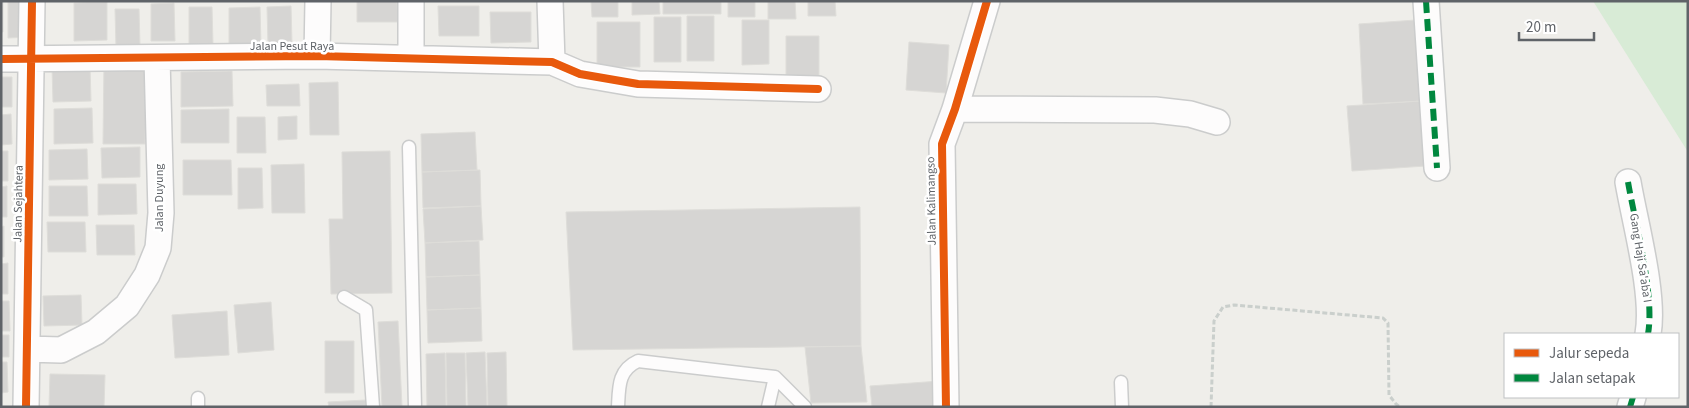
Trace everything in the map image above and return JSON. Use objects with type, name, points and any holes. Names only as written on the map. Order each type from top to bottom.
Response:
[{"type":"street","name":"Jalan Sejahtera","points":[[26,407],[32,1]]},
{"type":"street","points":[[317,56],[318,1]]},
{"type":"street","points":[[411,58],[412,1]]},
{"type":"street","points":[[550,1],[552,62],[580,74],[638,84],[818,89]]},
{"type":"street","name":"Jalan Kalimangso","points":[[946,407],[940,160],[942,144],[955,109],[987,1]]},
{"type":"street","points":[[1426,1],[1437,168]]},
{"type":"street","name":"Jalan Pesut Raya","points":[[1,59],[317,56],[552,62]]},
{"type":"street","name":"Jalan Duyung","points":[[27,349],[61,350],[96,332],[127,306],[147,276],[158,248],[161,213],[157,58]]},
{"type":"street","points":[[955,109],[1155,110],[1190,114],[1217,122]]},
{"type":"street","name":"Gang Haji Sa'aba I","points":[[1628,182],[1646,284],[1650,322],[1648,333]]},
{"type":"lane","points":[[409,147],[415,407]]},
{"type":"lane","points":[[344,297],[366,310],[373,407]]},
{"type":"lane","points":[[618,407],[619,384],[623,372],[630,365],[638,361],[775,377],[805,407]]},
{"type":"lane","points":[[768,407],[775,377]]},
{"type":"lane","points":[[1121,382],[1122,407]]},
{"type":"path","points":[[1211,407],[1214,321],[1224,306],[1234,305],[1383,318],[1388,323],[1390,395],[1400,407]]},
{"type":"green space","points":[[1593,1],[1688,1],[1688,152]]},
{"type":"building","points":[[1,1],[3,1],[3,32],[1,32]]},
{"type":"building","points":[[8,1],[28,1],[29,37],[8,38]]},
{"type":"building","points":[[357,1],[397,1],[398,22],[357,22]]},
{"type":"building","points":[[591,1],[618,1],[618,17],[592,17]]},
{"type":"building","points":[[632,1],[659,1],[660,14],[632,15]]},
{"type":"building","points":[[663,1],[721,1],[721,14],[663,14]]},
{"type":"building","points":[[728,1],[755,1],[755,17],[728,17]]},
{"type":"building","points":[[768,1],[795,1],[796,19],[768,19]]},
{"type":"building","points":[[808,1],[835,1],[836,16],[808,16]]},
{"type":"building","points":[[107,2],[107,40],[74,41],[74,3]]},
{"type":"building","points":[[174,3],[175,41],[151,41],[151,4]]},
{"type":"building","points":[[291,6],[292,44],[268,44],[267,7]]},
{"type":"building","points":[[438,6],[479,6],[479,36],[439,36]]},
{"type":"building","points":[[189,7],[212,7],[213,45],[189,45]]},
{"type":"building","points":[[260,7],[261,46],[229,46],[229,8]]},
{"type":"building","points":[[115,9],[139,9],[140,47],[116,47]]},
{"type":"building","points":[[490,12],[531,12],[531,42],[491,43]]},
{"type":"building","points":[[687,16],[714,16],[714,61],[687,61]]},
{"type":"building","points":[[654,17],[681,17],[681,62],[654,62]]},
{"type":"building","points":[[742,20],[769,20],[769,64],[742,65]]},
{"type":"building","points":[[1416,20],[1421,101],[1363,104],[1359,24]]},
{"type":"building","points":[[597,22],[640,22],[640,67],[597,67]]},
{"type":"building","points":[[786,36],[819,36],[819,81],[786,81]]},
{"type":"building","points":[[909,42],[949,45],[946,93],[906,90]]},
{"type":"building","points":[[104,63],[147,64],[145,144],[103,144]]},
{"type":"building","points":[[90,66],[91,101],[53,102],[52,67]]},
{"type":"building","points":[[232,71],[233,106],[181,107],[181,72]]},
{"type":"building","points":[[1,77],[12,77],[12,107],[1,107]]},
{"type":"building","points":[[338,82],[339,135],[310,135],[309,83]]},
{"type":"building","points":[[299,84],[300,106],[267,106],[266,85]]},
{"type":"building","points":[[1421,101],[1425,166],[1352,171],[1347,106]]},
{"type":"building","points":[[92,108],[93,143],[54,144],[54,109]]},
{"type":"building","points":[[229,109],[229,143],[181,143],[181,110]]},
{"type":"building","points":[[11,114],[12,144],[1,145],[1,115]]},
{"type":"building","points":[[297,116],[297,139],[278,140],[278,117]]},
{"type":"building","points":[[237,117],[265,117],[266,153],[237,153]]},
{"type":"building","points":[[475,132],[477,170],[422,172],[421,134]]},
{"type":"building","points":[[140,147],[140,177],[102,178],[101,148]]},
{"type":"building","points":[[87,149],[88,179],[49,180],[49,150]]},
{"type":"building","points":[[1,151],[8,151],[8,181],[1,181]]},
{"type":"building","points":[[390,151],[392,293],[331,294],[329,219],[343,219],[342,152]]},
{"type":"building","points":[[183,160],[231,160],[232,195],[183,195]]},
{"type":"building","points":[[304,164],[305,213],[272,213],[271,165]]},
{"type":"building","points":[[238,168],[262,168],[263,208],[238,209]]},
{"type":"building","points":[[480,170],[481,206],[423,208],[422,172]]},
{"type":"building","points":[[98,184],[136,184],[137,214],[98,215]]},
{"type":"building","points":[[7,186],[7,217],[1,217],[1,187]]},
{"type":"building","points":[[49,186],[87,186],[88,216],[49,216]]},
{"type":"building","points":[[481,206],[483,240],[425,243],[423,209]]},
{"type":"building","points":[[860,207],[861,346],[573,350],[566,212]]},
{"type":"building","points":[[47,222],[85,222],[86,252],[48,252]]},
{"type":"building","points":[[96,225],[134,225],[135,255],[97,255]]},
{"type":"building","points":[[4,226],[4,257],[1,257],[1,227]]},
{"type":"building","points":[[479,241],[480,275],[426,277],[425,243]]},
{"type":"building","points":[[8,263],[8,294],[1,294],[1,264]]},
{"type":"building","points":[[480,275],[481,308],[427,310],[426,277]]},
{"type":"building","points":[[81,295],[82,325],[44,326],[43,296]]},
{"type":"building","points":[[1,301],[9,301],[10,331],[1,331]]},
{"type":"building","points":[[271,302],[274,350],[238,353],[234,305]]},
{"type":"building","points":[[481,308],[482,341],[428,343],[427,310]]},
{"type":"building","points":[[227,311],[229,355],[175,358],[172,315]]},
{"type":"building","points":[[398,321],[402,407],[382,407],[378,322]]},
{"type":"building","points":[[1,335],[9,335],[9,357],[1,357]]},
{"type":"building","points":[[325,341],[354,341],[354,393],[325,393]]},
{"type":"building","points":[[861,346],[867,402],[811,403],[805,347]]},
{"type":"building","points":[[485,352],[487,407],[468,407],[466,353]]},
{"type":"building","points":[[506,352],[507,407],[488,407],[487,353]]},
{"type":"building","points":[[445,353],[446,407],[427,407],[426,354]]},
{"type":"building","points":[[446,353],[465,353],[466,407],[447,407]]},
{"type":"building","points":[[1,362],[7,362],[8,392],[1,393]]},
{"type":"building","points":[[50,374],[105,375],[104,407],[49,407]]},
{"type":"building","points":[[940,381],[941,407],[872,407],[870,386]]},
{"type":"building","points":[[366,400],[366,407],[329,407],[328,402]]},
{"type":"marked path","points":[[1426,1],[1437,168]]},
{"type":"marked path","points":[[1628,182],[1647,280],[1649,300],[1648,333]]},
{"type":"marked path","points":[[1630,407],[1633,398]]},
{"type":"cycle path","points":[[26,407],[32,1]]},
{"type":"cycle path","points":[[946,407],[942,144],[955,109],[987,1]]},
{"type":"cycle path","points":[[1,59],[317,56],[552,62],[580,74],[638,84],[818,89]]}]
